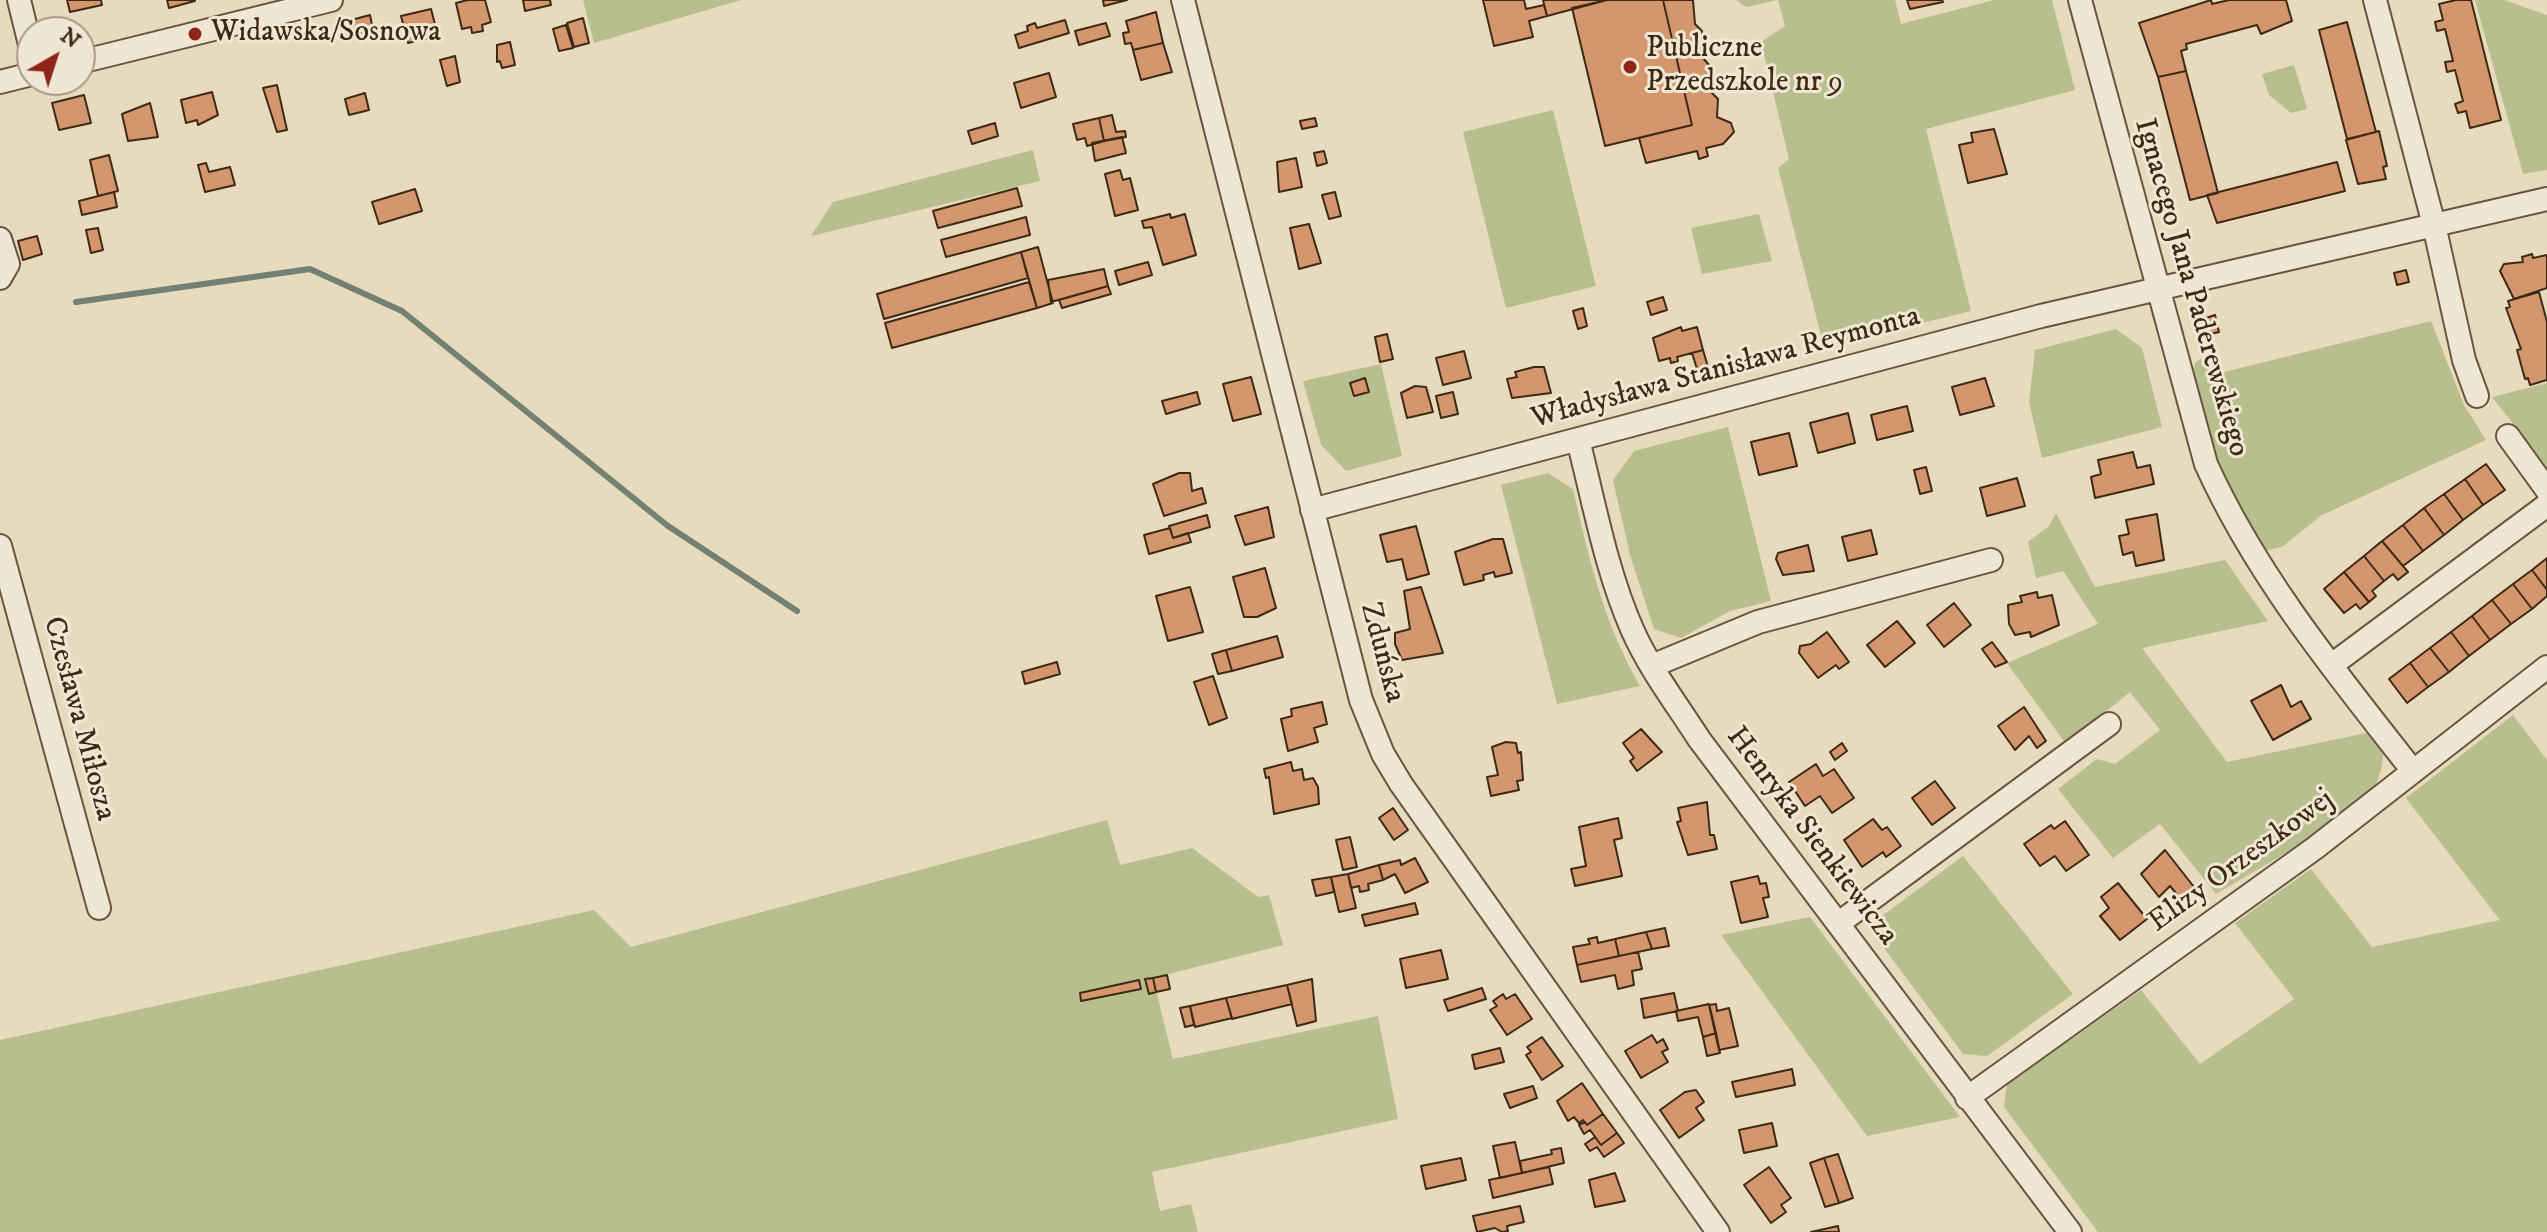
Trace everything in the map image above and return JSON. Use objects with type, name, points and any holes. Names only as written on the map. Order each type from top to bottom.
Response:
[{"type":"street","points":[[96,58],[331,0]]},
{"type":"street","name":"Zduńska","points":[[1183,0],[1361,700],[1383,754],[1718,1232]]},
{"type":"street","name":"Ignacego Jana Paderewskiego","points":[[2080,0],[2206,464],[2231,519],[2267,580],[2413,771]]},
{"type":"street","points":[[2375,0],[2434,225],[2464,360],[2477,396]]},
{"type":"street","name":"Władysława Stanisława Reymonta","points":[[1312,510],[2156,288],[2547,199]]},
{"type":"street","points":[[0,239],[8,264],[0,278]]},
{"type":"street","points":[[2508,436],[2547,490]]},
{"type":"street","name":"Henryka Sienkiewicza","points":[[1578,440],[1610,566],[1632,628],[1652,666],[1699,739],[2070,1232]]},
{"type":"street","points":[[2333,664],[2547,505]]},
{"type":"street","name":"Czesława Miłosza","points":[[0,546],[99,908]]},
{"type":"street","points":[[1652,666],[1758,622],[1991,560]]},
{"type":"street","name":"Elizy Orzeszkowej","points":[[1967,1098],[2315,848],[2547,667]]},
{"type":"street","points":[[1839,923],[2109,724]]},
{"type":"green space","points":[[583,0],[741,0],[594,43]]},
{"type":"green space","points":[[1736,0],[1778,0],[1746,7]]},
{"type":"green space","points":[[1778,0],[1895,0],[1901,24],[1994,0],[2052,0],[2075,90],[1926,129],[1971,311],[1824,347],[1778,168],[1789,159],[1761,42],[1785,26]]},
{"type":"green space","points":[[2475,0],[2504,0],[2547,15],[2547,170],[2523,174]]},
{"type":"green space","points":[[2294,65],[2307,109],[2291,113],[2269,95],[2262,74]]},
{"type":"green space","points":[[1553,110],[1596,286],[1506,308],[1463,132]]},
{"type":"green space","points":[[1033,150],[1040,181],[811,236],[833,202]]},
{"type":"green space","points":[[1759,214],[1772,261],[1702,274],[1691,228]]},
{"type":"green space","points":[[2431,321],[2464,405],[2486,440],[2322,515],[2282,547],[2263,551],[2229,486],[2204,427],[2193,378],[2196,362],[2203,358],[2205,362],[2212,360],[2216,374]]},
{"type":"green space","points":[[2116,329],[2142,348],[2162,427],[2042,458],[2029,402],[2035,350]]},
{"type":"green space","points":[[1381,364],[1402,456],[1346,471],[1321,445],[1303,381]]},
{"type":"green space","points":[[2547,383],[2547,467],[2492,397]]},
{"type":"green space","points":[[1728,427],[1771,601],[1730,611],[1681,638],[1654,629],[1630,555],[1613,480],[1634,451]]},
{"type":"green space","points":[[1548,473],[1573,489],[1607,615],[1640,686],[1557,704],[1501,485]]},
{"type":"green space","points":[[2056,513],[2095,587],[2225,560],[2268,621],[2142,648],[2227,762],[2371,732],[2383,744],[2382,764],[2373,789],[2355,812],[2216,894],[2160,824],[2113,858],[2058,789],[2097,759],[2115,764],[2160,730],[2130,692],[2066,744],[2007,663],[2098,624],[2063,571],[2036,578],[2028,542],[2049,526]]},
{"type":"green space","points":[[2513,715],[2547,760],[2547,1232],[2098,1232],[2004,1107],[2007,1084],[2141,990],[2200,1064],[2294,999],[2235,923],[2311,869],[2372,947],[2500,920],[2406,798]]},
{"type":"green space","points":[[1107,820],[1120,865],[1192,848],[1258,897],[1269,895],[1283,945],[1153,978],[1173,1059],[1378,1016],[1398,1119],[1152,1172],[1160,1211],[1191,1204],[1198,1232],[0,1232],[0,1040],[594,910],[631,947]]},
{"type":"green space","points":[[1963,856],[2073,994],[1987,1056],[1963,1054],[1878,940],[1882,916]]},
{"type":"green space","points":[[1810,917],[1960,1117],[1867,1136],[1721,935]]},
{"type":"building","points":[[67,0],[101,0],[102,5],[70,12]]},
{"type":"building","points":[[167,0],[195,0],[195,1],[169,8]]},
{"type":"building","points":[[485,0],[491,22],[482,25],[483,31],[472,33],[471,27],[462,29],[456,3]]},
{"type":"building","points":[[523,0],[550,0],[551,5],[525,11]]},
{"type":"building","points":[[1103,0],[1127,0],[1104,6]]},
{"type":"building","points":[[1483,0],[1524,0],[1526,9],[1544,5],[1547,16],[1529,21],[1533,37],[1494,46]]},
{"type":"building","points":[[1543,0],[1607,0],[1547,16]]},
{"type":"building","points":[[1607,0],[1663,0],[1692,125],[1605,146],[1572,8]]},
{"type":"building","points":[[1663,0],[1693,0],[1695,24],[1702,31],[1699,42],[1703,58],[1710,66],[1707,76],[1711,92],[1718,99],[1717,117],[1731,123],[1734,132],[1723,144],[1706,148],[1708,156],[1699,159],[1697,151],[1646,163],[1639,138],[1692,125]]},
{"type":"building","points":[[1907,0],[1942,0],[1943,2],[1910,9]]},
{"type":"building","points":[[2211,0],[2212,4],[2229,0],[2286,0],[2292,21],[2261,34],[2257,25],[2186,44],[2187,49],[2181,51],[2186,71],[2158,77],[2139,23]]},
{"type":"building","points":[[2471,0],[2501,120],[2470,128],[2466,111],[2458,113],[2455,104],[2463,101],[2455,70],[2447,72],[2445,62],[2453,61],[2445,29],[2437,31],[2435,22],[2443,20],[2439,4]]},
{"type":"building","points":[[431,9],[438,36],[408,43],[401,16]]},
{"type":"building","points":[[1156,12],[1163,43],[1133,50],[1131,43],[1125,44],[1123,33],[1129,32],[1126,21]]},
{"type":"building","points":[[370,15],[373,30],[339,38],[336,24]]},
{"type":"building","points":[[583,18],[589,43],[574,47],[567,23]]},
{"type":"building","points":[[1065,20],[1069,33],[1019,48],[1015,35],[1028,31],[1027,26],[1035,23],[1037,28]]},
{"type":"building","points":[[2347,22],[2376,132],[2347,139],[2319,30]]},
{"type":"building","points":[[1106,23],[1110,36],[1079,45],[1075,31]]},
{"type":"building","points":[[566,25],[573,48],[559,51],[553,29]]},
{"type":"building","points":[[510,42],[515,65],[502,68],[500,61],[497,62],[497,45]]},
{"type":"building","points":[[1163,43],[1172,72],[1141,80],[1133,50]]},
{"type":"building","points":[[455,56],[460,82],[447,86],[440,60]]},
{"type":"building","points":[[2186,71],[2218,193],[2190,200],[2158,77]]},
{"type":"building","points":[[1049,73],[1056,97],[1021,108],[1014,83]]},
{"type":"building","points":[[277,85],[287,130],[277,132],[263,88]]},
{"type":"building","points":[[212,92],[218,115],[198,125],[197,120],[186,123],[181,100]]},
{"type":"building","points":[[365,93],[369,110],[349,115],[345,99]]},
{"type":"building","points":[[84,96],[91,123],[59,130],[52,103]]},
{"type":"building","points":[[150,103],[158,137],[128,141],[122,114]]},
{"type":"building","points":[[1112,115],[1116,132],[1125,131],[1126,137],[1104,141],[1099,118]]},
{"type":"building","points":[[1099,118],[1104,141],[1087,146],[1085,138],[1077,140],[1073,124]]},
{"type":"building","points":[[1315,118],[1317,126],[1302,129],[1300,121]]},
{"type":"building","points":[[995,123],[998,136],[972,144],[968,131]]},
{"type":"building","points":[[1994,129],[2007,174],[1968,183],[1959,145],[1973,142],[1971,133]]},
{"type":"building","points":[[2379,131],[2387,166],[2383,167],[2386,179],[2358,184],[2346,140]]},
{"type":"building","points":[[1122,137],[1126,153],[1095,161],[1092,143]]},
{"type":"building","points":[[1324,151],[1327,163],[1317,166],[1314,153]]},
{"type":"building","points":[[109,155],[118,191],[98,196],[90,160]]},
{"type":"building","points":[[1296,158],[1302,187],[1279,192],[1277,162]]},
{"type":"building","points":[[2337,162],[2345,191],[2217,223],[2207,195]]},
{"type":"building","points":[[206,163],[209,172],[230,167],[235,185],[205,192],[198,165]]},
{"type":"building","points":[[1120,170],[1123,180],[1130,178],[1138,210],[1115,216],[1105,174]]},
{"type":"building","points":[[1017,188],[1022,206],[938,228],[933,211]]},
{"type":"building","points":[[415,189],[422,211],[379,224],[372,202]]},
{"type":"building","points":[[114,192],[117,207],[82,215],[79,201]]},
{"type":"building","points":[[1335,192],[1341,216],[1329,219],[1322,195]]},
{"type":"building","points":[[1170,214],[1171,218],[1185,214],[1196,255],[1163,265],[1152,227],[1144,228],[1142,221]]},
{"type":"building","points":[[1026,217],[1030,235],[946,257],[941,240]]},
{"type":"building","points":[[1309,224],[1321,263],[1299,269],[1290,228]]},
{"type":"building","points":[[98,228],[103,250],[91,253],[86,230]]},
{"type":"building","points":[[37,236],[42,254],[23,260],[18,241]]},
{"type":"building","points":[[1038,247],[1053,303],[1037,308],[1021,252]]},
{"type":"building","points":[[1021,252],[1028,278],[884,319],[877,294]]},
{"type":"building","points":[[2532,254],[2533,258],[2547,255],[2547,288],[2514,299],[2500,271],[2504,264],[2523,262],[2522,257]]},
{"type":"building","points":[[1148,262],[1152,275],[1119,285],[1115,271]]},
{"type":"building","points":[[1104,269],[1108,286],[1051,302],[1048,280]]},
{"type":"building","points":[[2406,270],[2409,282],[2397,285],[2394,273]]},
{"type":"building","points":[[1029,282],[1037,308],[892,348],[885,323]]},
{"type":"building","points":[[1108,286],[1111,294],[1062,308],[1059,300]]},
{"type":"building","points":[[2539,292],[2547,322],[2547,380],[2530,385],[2528,378],[2525,379],[2517,350],[2521,349],[2506,308],[2510,307],[2508,301]]},
{"type":"building","points":[[1663,297],[1667,310],[1651,315],[1647,302]]},
{"type":"building","points":[[1583,308],[1587,326],[1578,329],[1573,311]]},
{"type":"building","points":[[2215,315],[2219,332],[2207,335],[2203,319]]},
{"type":"building","points":[[1681,327],[1682,331],[1697,327],[1703,350],[1677,357],[1678,361],[1671,363],[1670,358],[1659,361],[1653,338]]},
{"type":"building","points":[[1387,334],[1393,359],[1380,362],[1375,337]]},
{"type":"building","points":[[1703,350],[1708,367],[1697,369],[1692,353]]},
{"type":"building","points":[[1464,351],[1471,378],[1443,385],[1436,358]]},
{"type":"building","points":[[1544,367],[1551,393],[1512,398],[1507,379],[1517,377],[1515,372]]},
{"type":"building","points":[[1251,377],[1261,414],[1233,421],[1223,384]]},
{"type":"building","points":[[1365,378],[1369,392],[1354,396],[1350,383]]},
{"type":"building","points":[[1985,378],[1994,406],[1960,415],[1952,387]]},
{"type":"building","points":[[1415,386],[1426,387],[1433,412],[1407,418],[1401,393]]},
{"type":"building","points":[[1197,392],[1200,404],[1166,414],[1162,401]]},
{"type":"building","points":[[1453,392],[1458,414],[1441,418],[1436,396]]},
{"type":"building","points":[[1907,406],[1913,431],[1877,440],[1871,415]]},
{"type":"building","points":[[1848,413],[1855,443],[1818,453],[1810,423]]},
{"type":"building","points":[[1789,433],[1797,466],[1759,475],[1751,442]]},
{"type":"building","points":[[2133,452],[2137,468],[2150,465],[2154,484],[2095,498],[2091,477],[2101,474],[2098,460]]},
{"type":"building","points":[[2486,464],[2505,490],[2483,505],[2465,479]]},
{"type":"building","points":[[1926,467],[1932,491],[1920,494],[1914,470]]},
{"type":"building","points":[[1179,473],[1190,473],[1192,491],[1202,488],[1206,503],[1164,516],[1153,484]]},
{"type":"building","points":[[2017,478],[2025,506],[1987,516],[1980,488]]},
{"type":"building","points":[[2465,479],[2483,505],[2463,520],[2444,494]]},
{"type":"building","points":[[2444,494],[2463,520],[2444,535],[2424,508]]},
{"type":"building","points":[[1268,507],[1274,537],[1245,545],[1235,516]]},
{"type":"building","points":[[2424,508],[2444,535],[2423,551],[2403,525]]},
{"type":"building","points":[[2157,514],[2164,560],[2136,566],[2133,552],[2123,555],[2119,536],[2129,534],[2126,520]]},
{"type":"building","points":[[1207,515],[1210,527],[1173,538],[1169,526]]},
{"type":"building","points":[[2403,525],[2423,551],[2403,566],[2382,541]]},
{"type":"building","points":[[1416,526],[1429,574],[1407,580],[1402,559],[1387,562],[1380,535]]},
{"type":"building","points":[[1170,528],[1173,538],[1188,533],[1191,542],[1149,554],[1144,535]]},
{"type":"building","points":[[1871,530],[1877,554],[1848,561],[1842,537]]},
{"type":"building","points":[[1493,539],[1503,539],[1512,573],[1495,577],[1494,572],[1483,575],[1484,580],[1464,585],[1455,552]]},
{"type":"building","points":[[2382,541],[2408,572],[2398,580],[2393,574],[2384,581],[2364,556]]},
{"type":"building","points":[[1808,545],[1814,571],[1783,575],[1776,559],[1778,553]]},
{"type":"building","points":[[2364,556],[2384,581],[2372,591],[2376,596],[2369,602],[2344,572]]},
{"type":"building","points":[[2547,558],[2547,590],[2532,570]]},
{"type":"building","points":[[1265,568],[1276,608],[1257,617],[1244,617],[1233,577]]},
{"type":"building","points":[[2532,570],[2547,590],[2547,596],[2532,609],[2513,584]]},
{"type":"building","points":[[2344,572],[2369,602],[2360,609],[2356,604],[2344,613],[2324,589]]},
{"type":"building","points":[[2513,584],[2532,609],[2511,624],[2492,600]]},
{"type":"building","points":[[1190,587],[1203,632],[1168,641],[1156,596]]},
{"type":"building","points":[[1421,587],[1443,653],[1402,660],[1395,644],[1395,633],[1410,629],[1404,591]]},
{"type":"building","points":[[2037,592],[2038,598],[2052,595],[2059,625],[2031,637],[2030,632],[2015,635],[2009,624],[2008,605],[2022,602],[2020,596]]},
{"type":"building","points":[[2492,600],[2511,624],[2490,640],[2472,616]]},
{"type":"building","points":[[1954,603],[1971,625],[1944,647],[1927,625]]},
{"type":"building","points":[[2472,616],[2490,640],[2469,656],[2451,632]]},
{"type":"building","points":[[1897,621],[1915,643],[1885,667],[1867,645]]},
{"type":"building","points":[[1827,632],[1849,662],[1839,669],[1836,665],[1818,678],[1799,653],[1800,646],[1811,644]]},
{"type":"building","points":[[2451,632],[2469,656],[2449,672],[2430,648]]},
{"type":"building","points":[[1277,636],[1283,657],[1232,671],[1226,650]]},
{"type":"building","points":[[1992,642],[2007,662],[1995,667],[1982,649]]},
{"type":"building","points":[[2430,648],[2449,672],[2428,687],[2410,663]]},
{"type":"building","points":[[1226,650],[1232,671],[1218,674],[1212,654]]},
{"type":"building","points":[[1057,662],[1060,674],[1025,684],[1022,672]]},
{"type":"building","points":[[2410,663],[2428,687],[2407,703],[2389,679]]},
{"type":"building","points":[[1213,676],[1227,718],[1209,725],[1194,682]]},
{"type":"building","points":[[2281,685],[2291,707],[2301,701],[2311,719],[2273,740],[2251,701]]},
{"type":"building","points":[[1322,702],[1327,724],[1314,728],[1318,742],[1288,751],[1281,719],[1292,716],[1291,709]]},
{"type":"building","points":[[2024,707],[2046,741],[2037,748],[2029,736],[2015,750],[1998,726]]},
{"type":"building","points":[[1641,729],[1662,752],[1637,771],[1630,761],[1634,758],[1623,743]]},
{"type":"building","points":[[1506,742],[1516,743],[1518,753],[1521,752],[1523,780],[1517,781],[1519,790],[1491,796],[1487,777],[1498,775],[1492,747]]},
{"type":"building","points":[[1842,743],[1847,751],[1835,760],[1830,752]]},
{"type":"building","points":[[1291,762],[1293,771],[1302,769],[1304,780],[1313,778],[1318,787],[1319,804],[1274,814],[1269,777],[1266,778],[1264,769]]},
{"type":"building","points":[[1816,764],[1823,776],[1834,769],[1854,798],[1832,813],[1820,796],[1805,806],[1789,782]]},
{"type":"building","points":[[1935,781],[1955,808],[1932,825],[1912,798]]},
{"type":"building","points":[[1707,802],[1710,835],[1714,835],[1717,849],[1688,855],[1677,822],[1681,821],[1678,808]]},
{"type":"building","points":[[1393,808],[1408,830],[1394,840],[1379,818]]},
{"type":"building","points":[[1618,818],[1622,838],[1614,840],[1622,876],[1575,886],[1571,869],[1586,866],[1579,827]]},
{"type":"building","points":[[1873,819],[1882,830],[1887,827],[1901,846],[1886,857],[1883,852],[1862,867],[1844,840]]},
{"type":"building","points":[[2065,821],[2089,855],[2066,871],[2055,856],[2040,866],[2024,844],[2051,825],[2054,829]]},
{"type":"building","points":[[1350,837],[1357,867],[1343,870],[1336,840]]},
{"type":"building","points":[[2165,850],[2194,887],[2180,898],[2170,886],[2159,897],[2141,874]]},
{"type":"building","points":[[1415,858],[1428,882],[1405,893],[1395,874],[1383,880],[1379,865],[1400,860],[1401,865]]},
{"type":"building","points":[[1379,865],[1383,880],[1368,884],[1369,890],[1360,892],[1359,886],[1351,888],[1348,874]]},
{"type":"building","points":[[1348,874],[1356,908],[1339,912],[1331,877]]},
{"type":"building","points":[[1758,876],[1760,884],[1766,883],[1769,897],[1763,898],[1768,917],[1741,923],[1731,882]]},
{"type":"building","points":[[1331,877],[1334,892],[1316,896],[1312,880]]},
{"type":"building","points":[[2118,883],[2147,919],[2120,940],[2100,916],[2109,908],[2101,897]]},
{"type":"building","points":[[1415,903],[1418,914],[1365,926],[1362,915]]},
{"type":"building","points":[[1665,928],[1669,946],[1652,949],[1646,932]]},
{"type":"building","points":[[1646,932],[1652,949],[1619,956],[1615,939]]},
{"type":"building","points":[[1597,937],[1598,943],[1615,939],[1619,956],[1577,965],[1573,947],[1590,944],[1588,939]]},
{"type":"building","points":[[1441,950],[1448,979],[1406,988],[1400,959]]},
{"type":"building","points":[[1638,952],[1642,969],[1632,971],[1634,985],[1618,989],[1615,975],[1581,982],[1577,965]]},
{"type":"building","points":[[1167,975],[1170,989],[1156,992],[1153,978]]},
{"type":"building","points":[[1153,978],[1156,992],[1149,994],[1145,979]]},
{"type":"building","points":[[1312,979],[1316,1021],[1297,1026],[1287,985]]},
{"type":"building","points":[[1139,980],[1141,989],[1081,1001],[1080,993]]},
{"type":"building","points":[[1287,985],[1292,1004],[1232,1019],[1226,998]]},
{"type":"building","points":[[1482,988],[1486,999],[1448,1011],[1444,1000]]},
{"type":"building","points":[[1674,993],[1678,1011],[1644,1018],[1641,999]]},
{"type":"building","points":[[1503,994],[1506,999],[1515,994],[1532,1019],[1507,1035],[1490,1010],[1497,1006],[1493,1001]]},
{"type":"building","points":[[1226,998],[1232,1018],[1195,1027],[1190,1006]]},
{"type":"building","points":[[1709,1004],[1716,1033],[1703,1037],[1698,1017],[1678,1021],[1676,1011]]},
{"type":"building","points":[[1716,1004],[1717,1011],[1729,1008],[1738,1046],[1719,1050],[1709,1005]]},
{"type":"building","points":[[1190,1006],[1194,1025],[1185,1027],[1180,1008]]},
{"type":"building","points":[[1716,1033],[1720,1053],[1707,1056],[1703,1037]]},
{"type":"building","points":[[1652,1035],[1657,1043],[1663,1039],[1668,1049],[1662,1052],[1668,1062],[1641,1078],[1625,1051]]},
{"type":"building","points":[[1542,1037],[1563,1066],[1542,1080],[1526,1055],[1531,1052],[1527,1047]]},
{"type":"building","points":[[1500,1048],[1504,1062],[1475,1069],[1472,1055]]},
{"type":"building","points":[[1792,1069],[1795,1085],[1736,1097],[1732,1082]]},
{"type":"building","points":[[1582,1083],[1603,1114],[1587,1125],[1583,1120],[1579,1123],[1574,1117],[1568,1121],[1557,1101]]},
{"type":"building","points":[[1533,1086],[1537,1098],[1510,1108],[1504,1094]]},
{"type":"building","points":[[1696,1090],[1704,1102],[1696,1108],[1704,1120],[1679,1138],[1660,1110],[1685,1092]]},
{"type":"building","points":[[1603,1114],[1617,1133],[1601,1145],[1590,1130],[1584,1134],[1579,1125],[1585,1122],[1587,1125]]},
{"type":"building","points":[[1772,1123],[1777,1146],[1744,1153],[1739,1130]]},
{"type":"building","points":[[1617,1133],[1624,1143],[1604,1157],[1597,1147],[1590,1151],[1585,1144],[1595,1137],[1601,1145]]},
{"type":"building","points":[[1515,1142],[1522,1173],[1500,1178],[1493,1146]]},
{"type":"building","points":[[1561,1148],[1564,1163],[1522,1173],[1520,1161],[1552,1154],[1551,1150]]},
{"type":"building","points":[[1838,1154],[1853,1198],[1839,1203],[1824,1158]]},
{"type":"building","points":[[1461,1158],[1466,1180],[1426,1189],[1421,1166]]},
{"type":"building","points":[[1824,1158],[1839,1203],[1825,1207],[1810,1163]]},
{"type":"building","points":[[1549,1167],[1553,1184],[1493,1198],[1489,1180]]},
{"type":"building","points":[[1769,1167],[1791,1198],[1781,1205],[1786,1212],[1771,1223],[1744,1185]]},
{"type":"building","points":[[1615,1173],[1625,1201],[1595,1207],[1589,1180]]},
{"type":"building","points":[[1520,1206],[1524,1222],[1507,1226],[1508,1231],[1495,1228],[1477,1232],[1473,1216]]},
{"type":"building","points":[[1838,1226],[1839,1232],[1811,1232]]},
{"type":"waterway","points":[[76,302],[310,269],[402,311],[668,526],[797,611]]},
{"type":"place","name":"Widawska/Sosnowa","points":[[195,34]]},
{"type":"place","name":"Publiczne Przedszkole nr 9","points":[[1630,67]]}]
